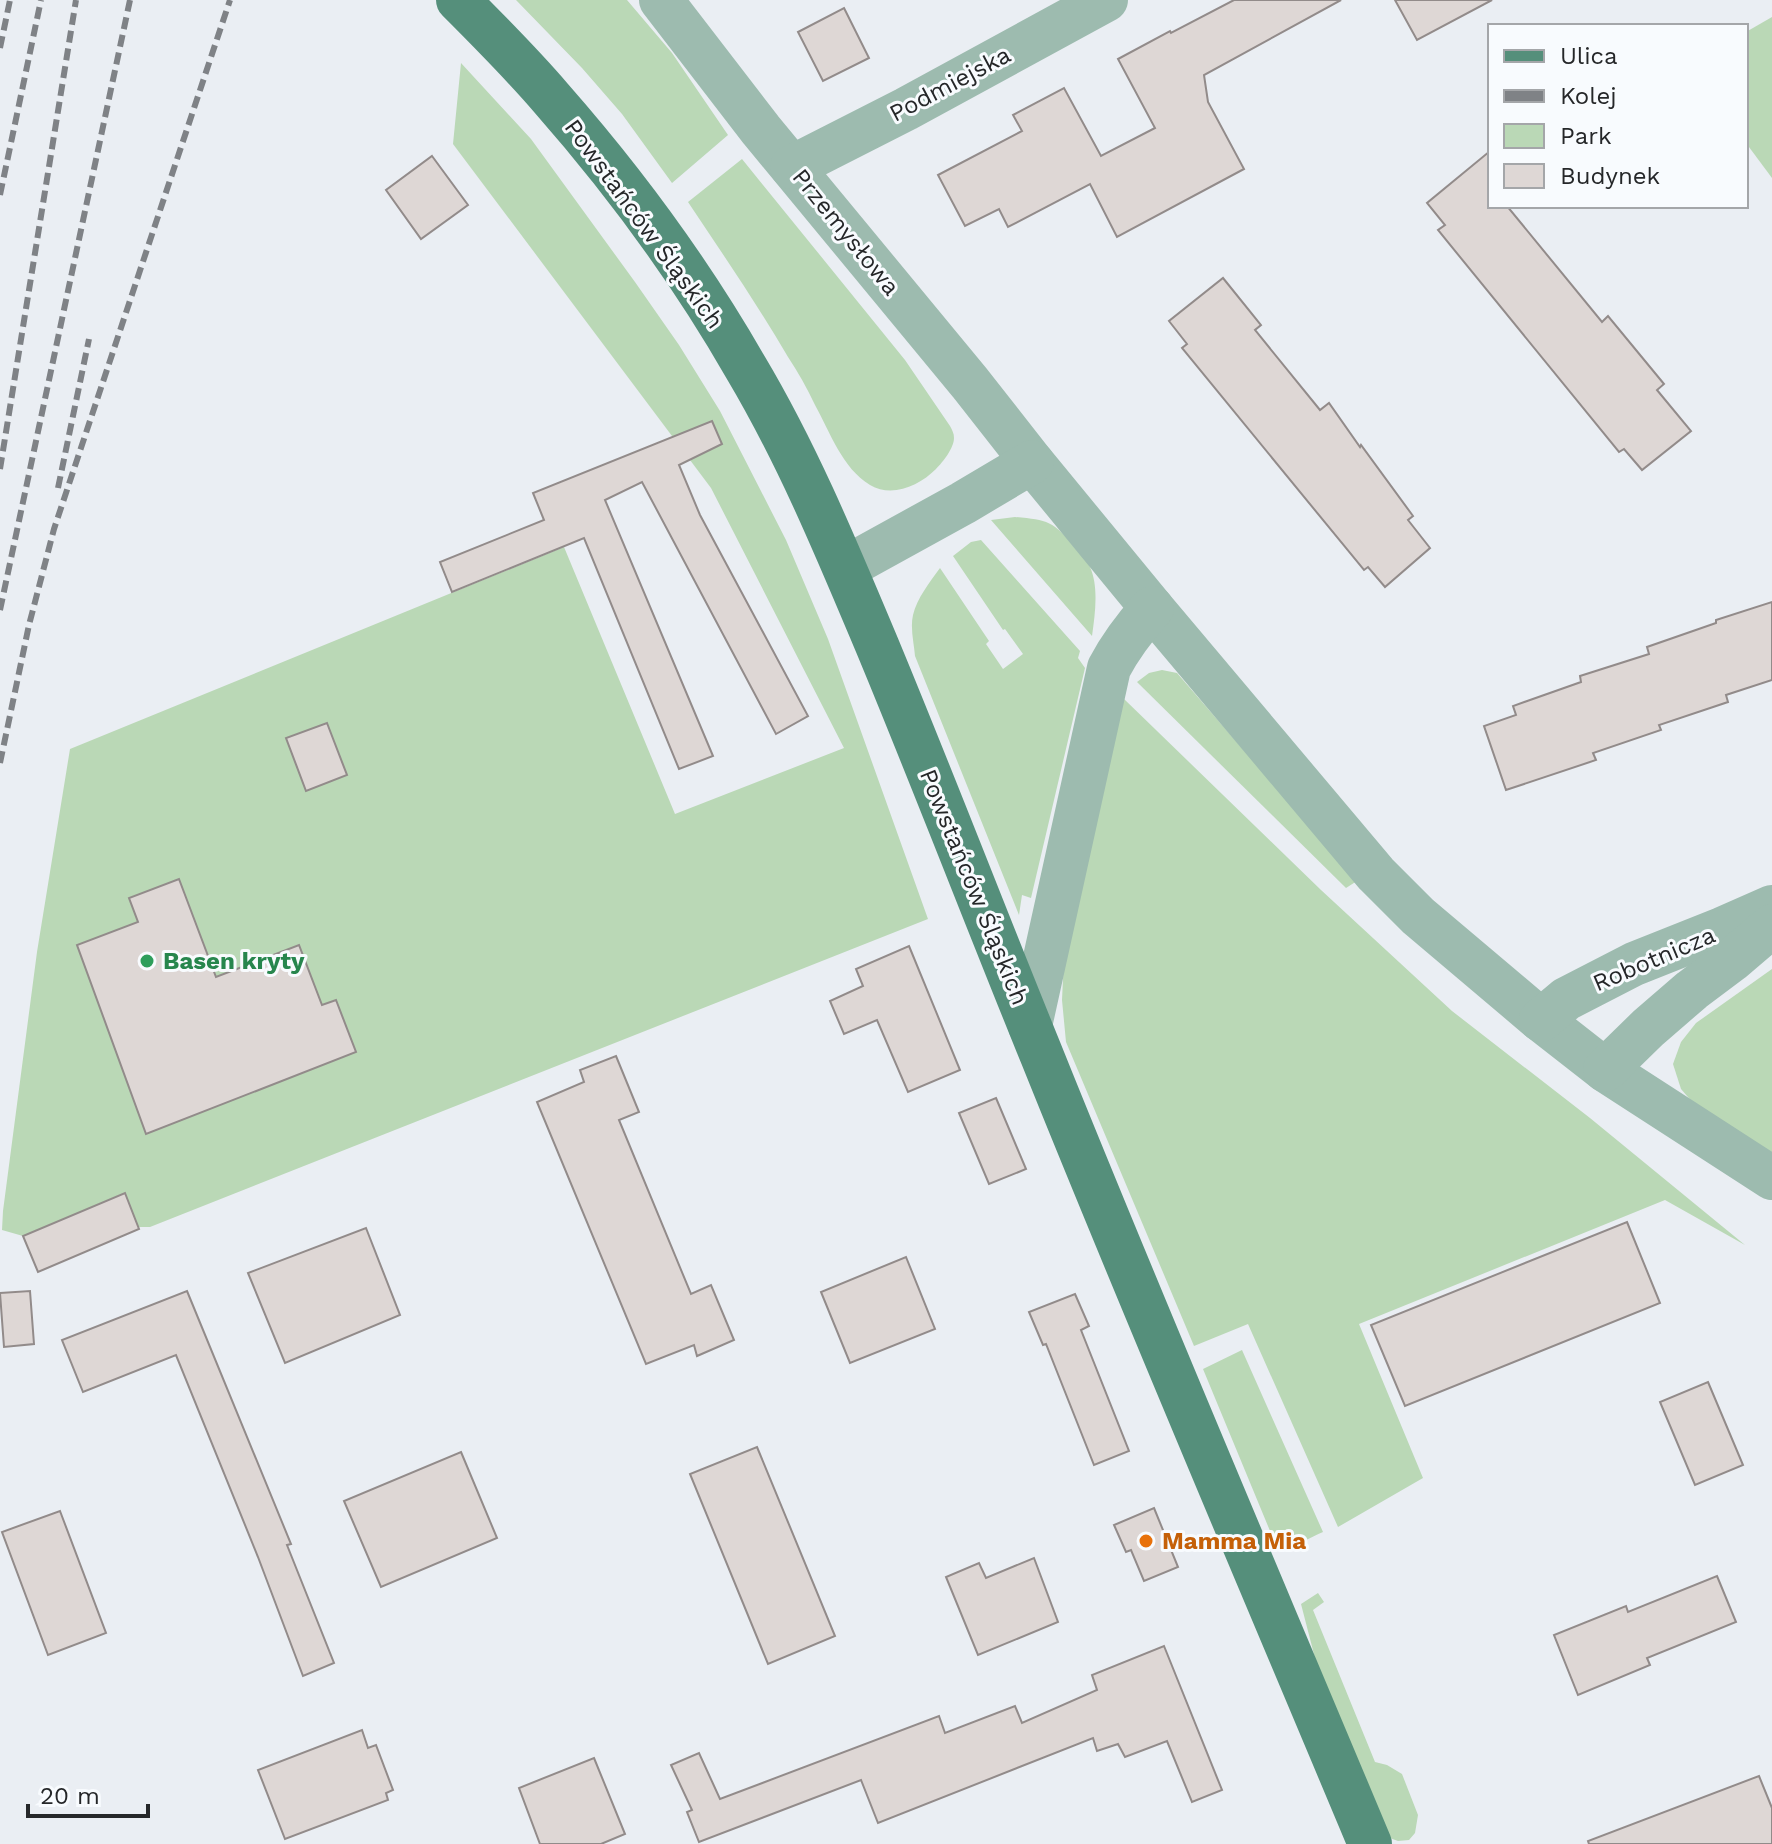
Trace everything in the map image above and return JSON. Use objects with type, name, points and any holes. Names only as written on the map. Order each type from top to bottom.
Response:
[{"type":"main road","name":"Powstańców Śląskich","points":[[458,0],[552,99],[620,181],[684,269],[776,421],[845,568],[1171,1372],[1370,1844]]},
{"type":"street","name":"Przemysłowa","points":[[661,0],[761,130],[1032,462],[1376,874],[1418,916],[1605,1070],[1772,1178]]},
{"type":"street","name":"Podmiejska","points":[[792,167],[919,101],[1088,4]]},
{"type":"street","points":[[845,568],[1032,462]]},
{"type":"street","points":[[1030,1026],[1109,668],[1127,637],[1152,608]]},
{"type":"street","name":"Robotnicza","points":[[1541,1020],[1566,999],[1634,964],[1772,907]]},
{"type":"street","name":"Robotnicza","points":[[1605,1070],[1670,1009],[1772,926]]},
{"type":"green space","points":[[516,0],[627,0],[672,53],[728,135],[672,183],[622,114]]},
{"type":"green space","points":[[1772,17],[1772,178],[1748,146],[1748,31]]},
{"type":"green space","points":[[461,63],[531,139],[679,345],[720,411],[786,540],[828,639],[928,919],[150,1227],[138,1227],[124,1193],[23,1236],[2,1230],[37,952],[70,749],[564,547],[675,814],[844,748],[711,488],[453,144]]},
{"type":"green space","points":[[742,159],[905,360],[950,426],[954,438],[948,455],[929,475],[913,485],[896,490],[878,489],[852,469],[776,337],[688,202]]},
{"type":"green space","points":[[1015,517],[1049,523],[1067,538],[1089,564],[1095,592],[1092,636],[991,520]]},
{"type":"green space","points":[[981,540],[1080,651],[1078,658],[1085,668],[1031,898],[1022,895],[1019,915],[915,656],[912,636],[915,609],[940,568],[989,641],[986,644],[1003,669],[1023,654],[953,556],[971,542]]},
{"type":"green space","points":[[1162,670],[1177,673],[1357,881],[1346,888],[1137,682],[1149,673]]},
{"type":"green space","points":[[1123,698],[1321,890],[1452,1011],[1590,1118],[1745,1245],[1665,1200],[1359,1324],[1423,1478],[1338,1527],[1248,1324],[1194,1346],[1066,1042],[1062,1000],[1064,958]]},
{"type":"green space","points":[[1772,969],[1772,1154],[1707,1119],[1681,1089],[1673,1064],[1681,1042],[1696,1023]]},
{"type":"green space","points":[[1242,1350],[1323,1532],[1293,1544],[1275,1543],[1203,1369]]},
{"type":"green space","points":[[1318,1593],[1324,1602],[1313,1610],[1375,1762],[1402,1774],[1418,1815],[1415,1833],[1409,1840],[1398,1841],[1387,1837],[1316,1662],[1301,1604]]},
{"type":"building","points":[[1234,0],[1341,0],[1204,75],[1208,102],[1244,169],[1117,237],[1090,184],[1008,227],[999,209],[965,226],[938,175],[1022,131],[1013,115],[1064,88],[1101,156],[1155,128],[1118,59]]},
{"type":"building","points":[[1395,0],[1492,0],[1417,40]]},
{"type":"building","points":[[844,8],[869,58],[823,81],[798,32]]},
{"type":"building","points":[[1488,153],[1488,208],[1509,208],[1602,322],[1608,316],[1664,384],[1657,390],[1691,431],[1642,470],[1624,449],[1619,452],[1438,230],[1445,225],[1427,203]]},
{"type":"building","points":[[432,156],[468,205],[421,239],[386,190]]},
{"type":"building","points":[[1223,278],[1261,325],[1255,330],[1320,410],[1329,403],[1413,516],[1408,520],[1430,548],[1385,587],[1368,567],[1364,570],[1182,348],[1187,344],[1169,321]]},
{"type":"building","points":[[712,421],[722,444],[679,465],[700,515],[808,716],[776,734],[642,482],[605,500],[713,756],[679,769],[584,538],[452,592],[440,562],[544,520],[533,493]]},
{"type":"building","points":[[1772,602],[1772,680],[1726,695],[1728,702],[1659,725],[1661,730],[1593,753],[1596,760],[1506,790],[1484,726],[1516,715],[1513,706],[1581,682],[1580,676],[1649,654],[1647,647]]},
{"type":"building","points":[[327,723],[347,775],[306,791],[286,738]]},
{"type":"building","points":[[179,879],[216,977],[299,945],[322,1005],[336,1000],[356,1052],[146,1134],[77,945],[138,922],[129,898]]},
{"type":"building","points":[[909,946],[960,1070],[908,1092],[877,1020],[844,1034],[830,1001],[863,986],[856,969]]},
{"type":"building","points":[[616,1056],[639,1112],[619,1120],[691,1294],[711,1285],[734,1340],[697,1356],[694,1345],[646,1364],[537,1102],[584,1082],[580,1070]]},
{"type":"building","points":[[996,1098],[1026,1169],[989,1184],[959,1113]]},
{"type":"building","points":[[125,1193],[139,1229],[38,1272],[23,1236]]},
{"type":"building","points":[[1627,1222],[1660,1303],[1405,1406],[1371,1325]]},
{"type":"building","points":[[366,1228],[400,1315],[285,1363],[248,1273]]},
{"type":"building","points":[[906,1257],[935,1329],[850,1363],[821,1292]]},
{"type":"building","points":[[30,1291],[34,1344],[4,1347],[0,1293]]},
{"type":"building","points":[[187,1291],[291,1544],[287,1545],[334,1663],[303,1676],[176,1355],[83,1392],[62,1340]]},
{"type":"building","points":[[1075,1294],[1089,1326],[1081,1330],[1129,1451],[1094,1465],[1046,1344],[1043,1345],[1029,1312]]},
{"type":"building","points":[[1708,1382],[1743,1465],[1695,1485],[1660,1402]]},
{"type":"building","points":[[757,1447],[835,1636],[768,1664],[690,1474]]},
{"type":"building","points":[[461,1452],[497,1538],[381,1587],[344,1501]]},
{"type":"building","points":[[1154,1508],[1178,1567],[1144,1581],[1131,1550],[1126,1552],[1114,1525]]},
{"type":"building","points":[[60,1511],[106,1633],[48,1655],[2,1532]]},
{"type":"building","points":[[1034,1558],[1058,1622],[978,1655],[946,1577],[979,1563],[986,1578]]},
{"type":"building","points":[[1717,1576],[1736,1622],[1647,1658],[1650,1665],[1578,1695],[1554,1635],[1626,1606],[1628,1612]]},
{"type":"building","points":[[1164,1646],[1222,1790],[1192,1802],[1167,1741],[1125,1757],[1118,1744],[1097,1751],[1093,1738],[878,1823],[861,1780],[699,1842],[687,1812],[692,1810],[671,1765],[699,1753],[720,1799],[939,1716],[945,1733],[1015,1706],[1022,1723],[1097,1690],[1092,1675]]},
{"type":"building","points":[[362,1730],[368,1748],[376,1745],[393,1790],[386,1793],[388,1800],[285,1839],[258,1770]]},
{"type":"building","points":[[594,1758],[625,1834],[601,1844],[540,1844],[519,1788]]},
{"type":"building","points":[[1759,1776],[1772,1808],[1772,1844],[1589,1844],[1588,1841]]},
{"type":"railway","points":[[0,48],[10,0]]},
{"type":"railway","points":[[0,195],[41,0]]},
{"type":"railway","points":[[0,469],[76,0]]},
{"type":"railway","points":[[0,610],[130,0]]},
{"type":"railway","points":[[0,763],[29,625],[54,529],[230,0]]},
{"type":"railway","points":[[58,488],[89,339]]},
{"type":"place","name":"Basen kryty","points":[[147,961]]},
{"type":"place","name":"Mamma Mia","points":[[1146,1541]]}]
